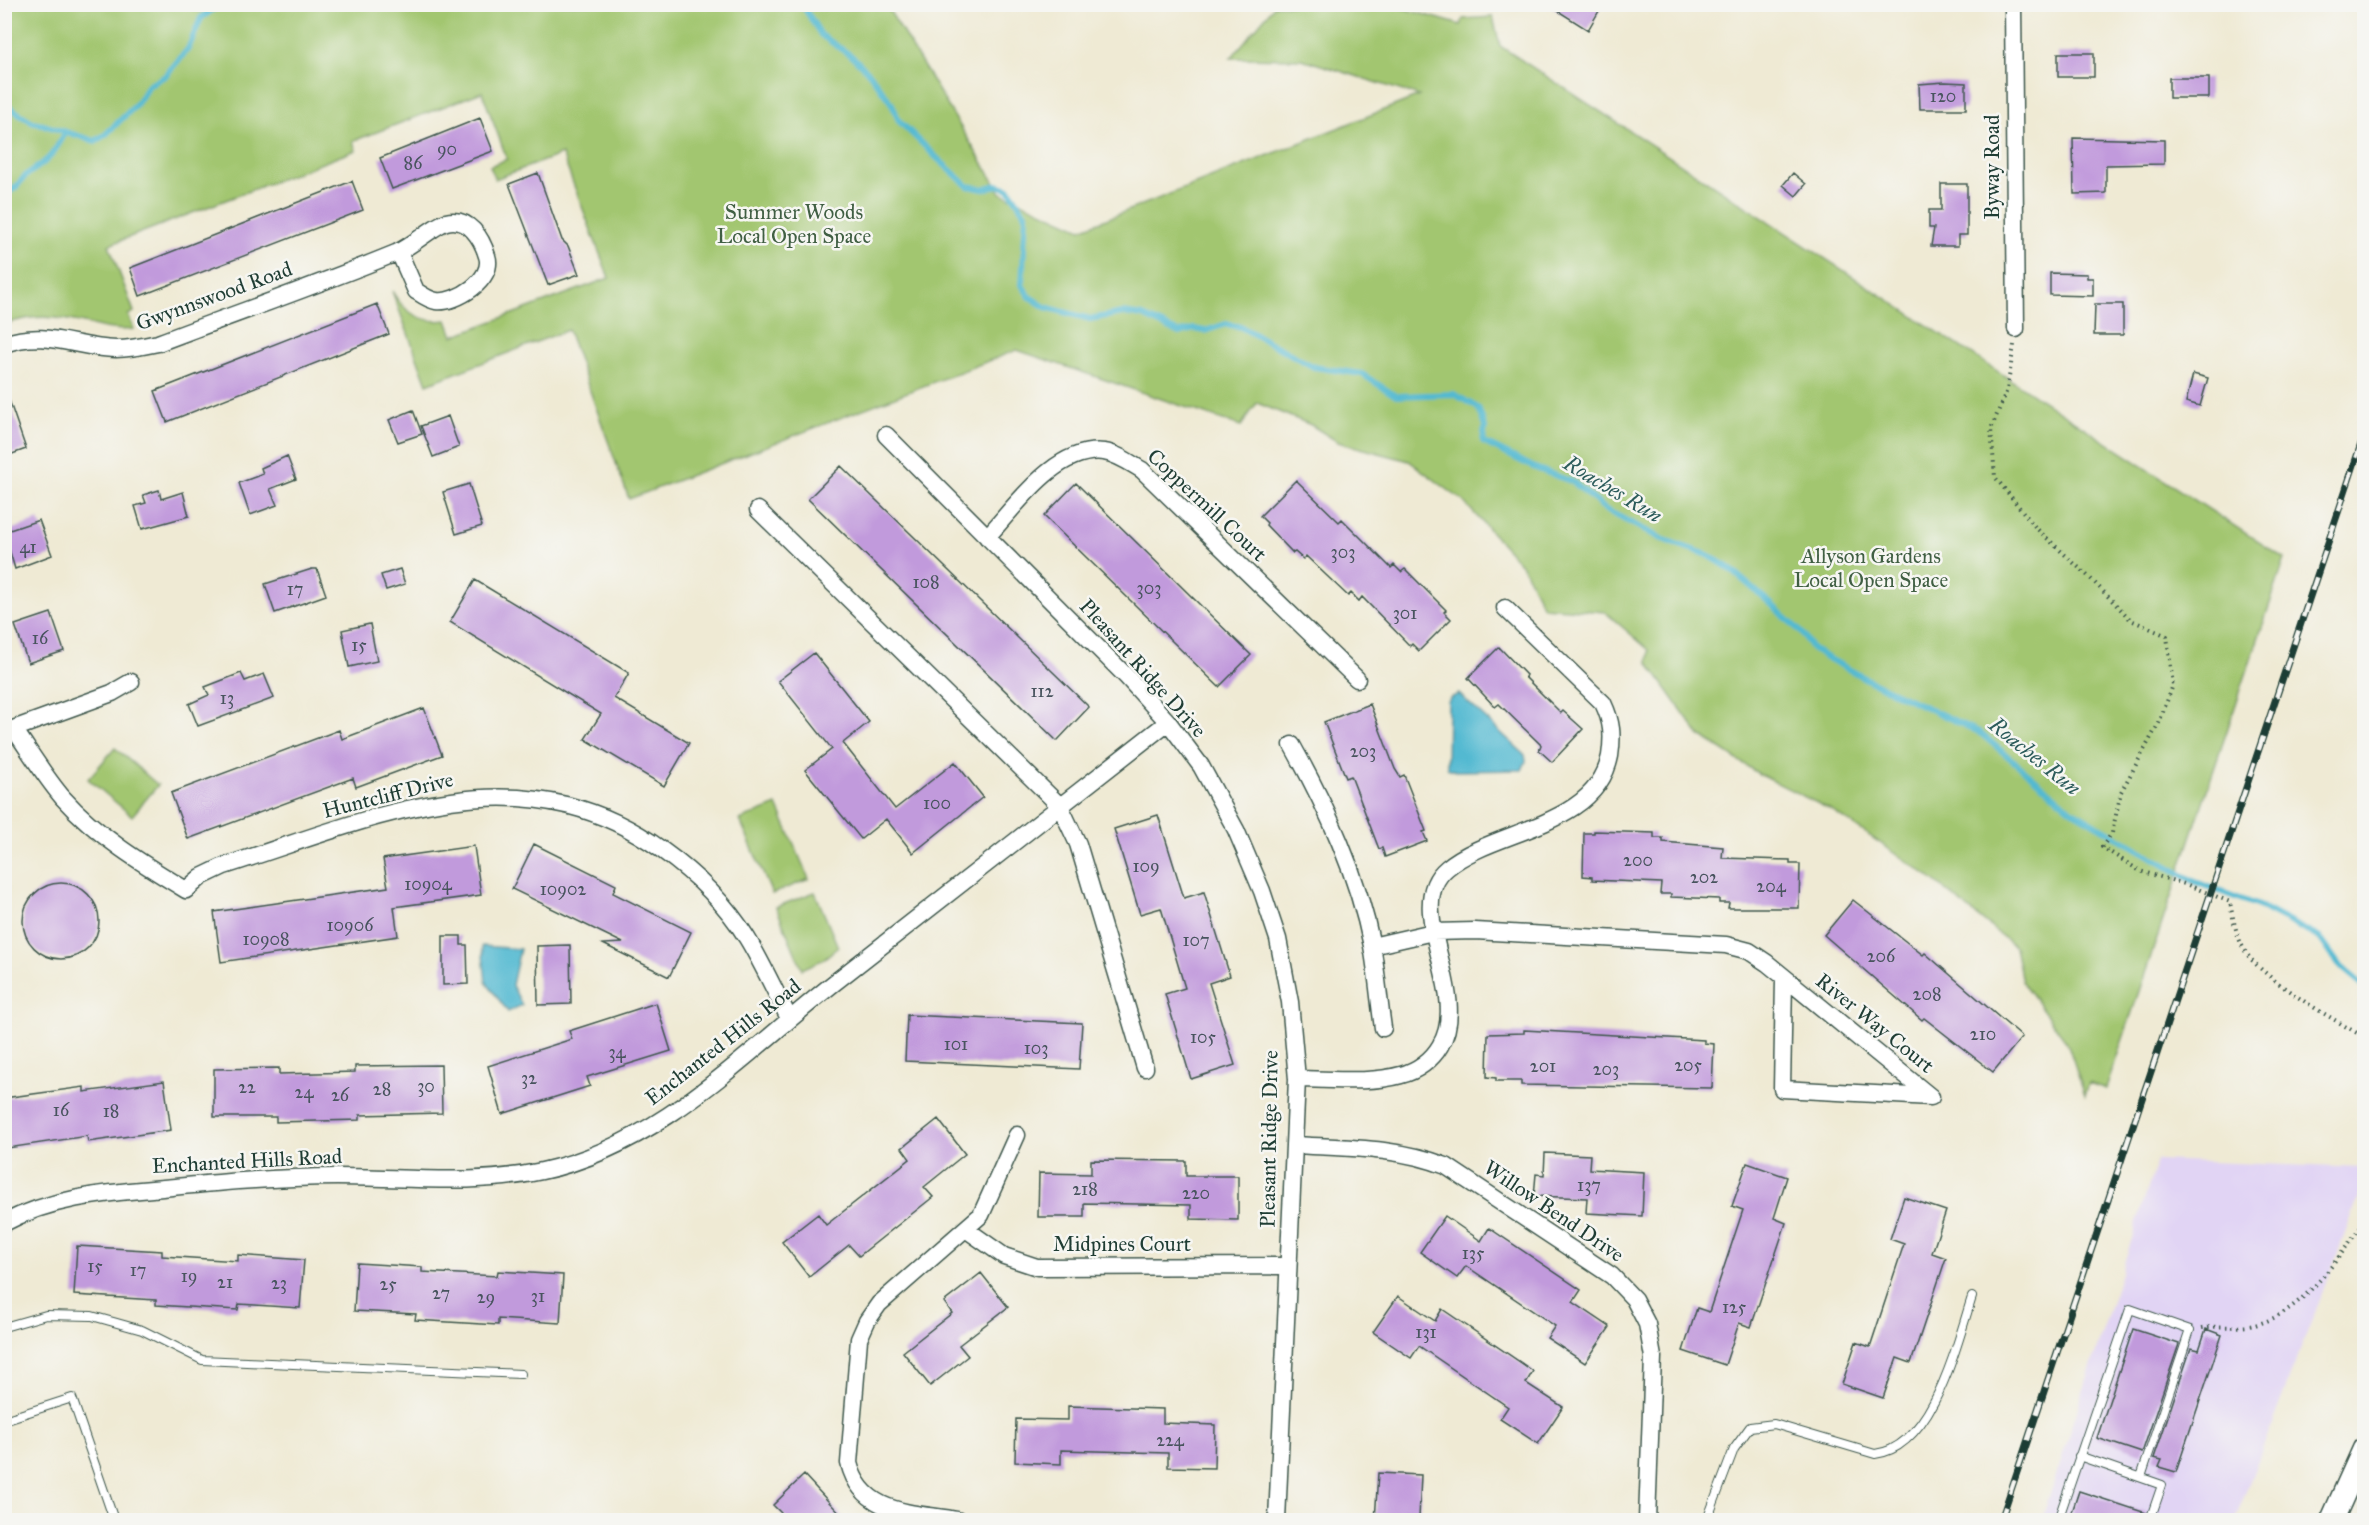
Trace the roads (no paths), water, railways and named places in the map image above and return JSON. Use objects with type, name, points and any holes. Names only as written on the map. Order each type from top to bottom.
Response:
[{"type":"main road","points":[[2332,1521],[2364,1449]]},
{"type":"street","name":"Byway Road","points":[[2013,4],[2016,329]]},
{"type":"street","name":"Gwynnswood Road","points":[[4,344],[36,337],[58,338],[115,349],[158,343],[399,252],[447,222],[457,222],[468,226],[480,237],[488,259],[488,267],[482,280],[475,286],[449,300],[437,302],[416,291],[399,252]]},
{"type":"street","name":"Pleasant Ridge Drive","points":[[886,435],[1127,677],[1168,722],[1201,766],[1231,821],[1262,891],[1278,939],[1290,1002],[1297,1079],[1277,1521]]},
{"type":"street","name":"Coppermill Court","points":[[987,537],[1064,459],[1084,453],[1104,452],[1122,458],[1142,470],[1357,679]]},
{"type":"street","points":[[758,510],[1060,806],[1078,844],[1145,1068]]},
{"type":"street","points":[[1297,1079],[1379,1079],[1402,1075],[1421,1067],[1435,1054],[1447,1035],[1451,1015],[1430,908],[1437,880],[1446,868],[1465,857],[1567,811],[1586,797],[1608,762],[1613,739],[1611,720],[1603,703],[1505,608]]},
{"type":"street","points":[[9,731],[112,693],[132,682]]},
{"type":"street","name":"Enchanted Hills Road","points":[[4,1223],[54,1204],[91,1195],[283,1177],[471,1180],[544,1171],[590,1157],[644,1132],[690,1102],[789,1018],[1168,722]]},
{"type":"street","name":"Huntcliff Drive","points":[[9,731],[64,798],[102,833],[151,869],[186,890],[201,877],[224,866],[396,812],[441,801],[492,795],[539,799],[577,807],[613,820],[645,838],[680,863],[713,894],[746,936],[789,1018]]},
{"type":"street","points":[[1292,745],[1316,787],[1339,839],[1359,894],[1372,946],[1383,1028]]},
{"type":"street","name":"River Way Court","points":[[1372,946],[1433,932],[1515,931],[1701,941],[1749,951],[1784,978],[1931,1097],[1782,1089],[1784,978]]},
{"type":"street","points":[[957,1521],[893,1508],[872,1500],[860,1491],[849,1463],[859,1339],[879,1304],[967,1230],[981,1215],[1017,1135]]},
{"type":"street","name":"Willow Bend Drive","points":[[1294,1145],[1395,1151],[1420,1155],[1446,1166],[1612,1276],[1634,1299],[1647,1324],[1653,1357],[1647,1521]]},
{"type":"street","name":"Midpines Court","points":[[967,1230],[1004,1256],[1037,1267],[1288,1266]]},
{"type":"lane","points":[[1707,1521],[1734,1449],[1750,1427],[1774,1424],[1869,1453],[1888,1452],[1901,1446],[1923,1419],[1947,1375],[1972,1296]]},
{"type":"lane","points":[[2058,1521],[2130,1309],[2190,1330],[2141,1477]]},
{"type":"lane","points":[[4,1327],[46,1315],[92,1316],[142,1330],[202,1360],[521,1374]]},
{"type":"lane","points":[[4,1420],[11,1421],[72,1398],[114,1521]]},
{"type":"lane","points":[[2079,1456],[2162,1485],[2150,1521]]},
{"type":"water","points":[[1459,694],[1525,755],[1526,761],[1522,770],[1456,771],[1447,768],[1448,702],[1450,698]]},
{"type":"water","points":[[482,946],[520,949],[512,985],[522,1005],[508,1012],[486,982]]},
{"type":"waterway","points":[[4,104],[31,121],[95,141],[105,135],[136,105],[149,85],[165,76],[188,49],[201,18],[220,4]]},
{"type":"waterway","name":"Roaches Run","points":[[802,4],[821,35],[853,57],[870,74],[892,104],[899,121],[968,186],[983,189],[997,185],[1009,189],[1026,215],[1022,285],[1030,297],[1045,307],[1090,319],[1123,313],[1143,316],[1179,333],[1194,329],[1205,331],[1226,324],[1241,327],[1314,367],[1362,374],[1396,396],[1454,394],[1478,408],[1485,427],[1483,442],[1535,468],[1573,482],[1606,510],[1662,539],[1708,555],[1729,568],[1770,603],[1802,633],[1813,650],[1874,683],[1979,732],[2073,811],[2193,881],[2261,907],[2320,938],[2339,965],[2364,986]]},
{"type":"waterway","points":[[4,194],[14,189],[25,176],[47,160],[66,132]]},
{"type":"railway","points":[[2001,1520],[2364,435]]},
{"type":"park label","name":"Summer Woods Local Open Space","points":[[794,224]]},
{"type":"park label","name":"Allyson Gardens Local Open Space","points":[[1871,568]]}]
